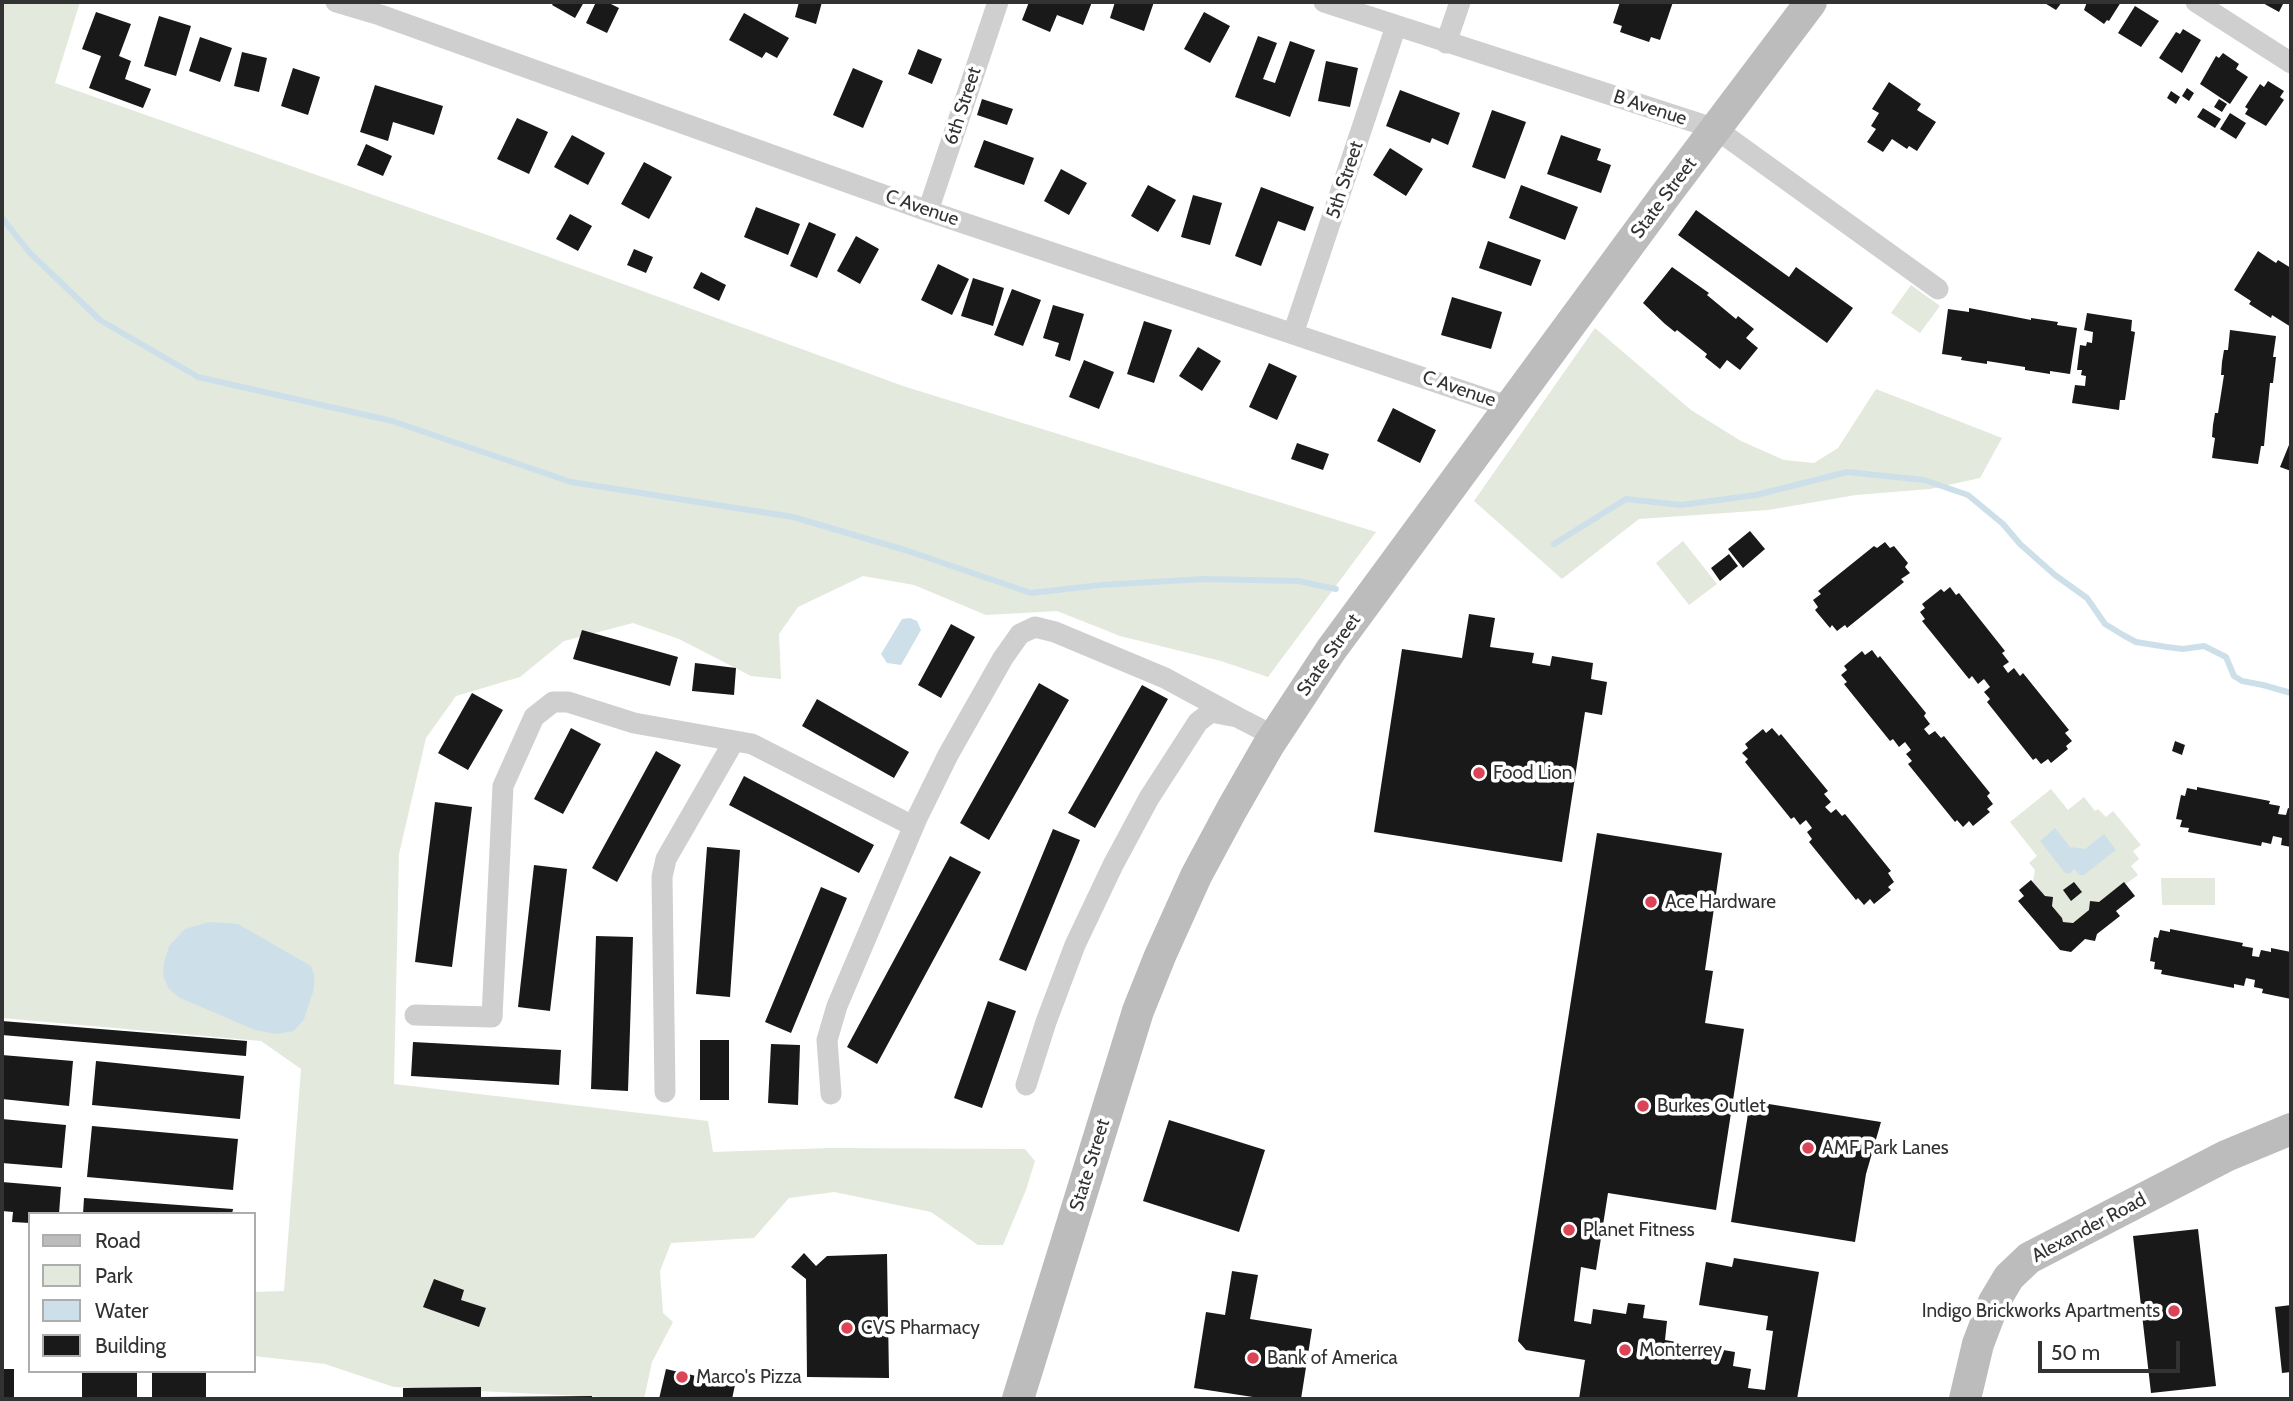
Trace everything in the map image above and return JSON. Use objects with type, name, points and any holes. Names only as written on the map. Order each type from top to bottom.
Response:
[{"type":"main road","name":"State Street","points":[[1018,1399],[1149,984],[1196,876],[1274,736],[1331,650],[1811,2]]},
{"type":"main road","name":"Alexander Road","points":[[1965,1399],[1985,1322],[2001,1288],[2023,1264],[2040,1252],[2226,1156],[2291,1129]]},
{"type":"street","name":"C Avenue","points":[[337,2],[382,8],[928,211],[1510,407]]},
{"type":"street","name":"6th Street","points":[[928,211],[998,2]]},
{"type":"street","name":"B Avenue","points":[[1324,2],[1716,129],[1938,289]]},
{"type":"street","points":[[1446,43],[1460,2]]},
{"type":"street","points":[[2196,2],[2291,63]]},
{"type":"street","name":"5th Street","points":[[1293,334],[1396,26]]},
{"type":"street","points":[[831,1094],[827,1040],[837,1006],[913,826],[948,755],[1003,658],[1020,634],[1035,627],[1055,632],[1165,678],[1274,736]]},
{"type":"street","points":[[415,1016],[492,1017],[503,786],[534,717],[554,702],[568,702],[634,723],[752,744],[913,826]]},
{"type":"street","points":[[1026,1085],[1075,945],[1149,798],[1198,722],[1211,712],[1237,717]]},
{"type":"street","points":[[665,1092],[662,877],[666,859],[734,741]]},
{"type":"green space","points":[[2,2],[80,2],[55,83],[527,249],[906,387],[1376,532],[1268,677],[1221,661],[1120,636],[1057,611],[986,615],[914,585],[863,576],[798,607],[779,634],[781,679],[751,676],[679,639],[633,623],[564,641],[520,677],[456,696],[426,738],[399,854],[394,1084],[708,1121],[713,1152],[830,1148],[1025,1149],[1035,1161],[1003,1245],[978,1245],[931,1212],[834,1192],[789,1198],[754,1238],[671,1243],[660,1271],[663,1313],[673,1322],[652,1362],[644,1399],[394,1387],[325,1364],[256,1356],[256,1292],[284,1291],[301,1069],[261,1041],[2,1018]]},
{"type":"green space","points":[[1911,285],[1940,306],[1920,333],[1891,313]]},
{"type":"green space","points":[[1595,328],[1691,410],[1741,441],[1784,460],[1814,463],[1838,448],[1876,389],[2002,438],[1980,478],[1930,489],[1856,495],[1768,510],[1639,519],[1562,579],[1474,501]]},
{"type":"green space","points":[[1683,541],[1717,584],[1689,605],[1656,563]]},
{"type":"green space","points":[[2051,789],[2068,810],[2084,797],[2095,811],[2098,809],[2106,817],[2113,811],[2141,845],[2133,851],[2139,859],[2131,866],[2138,875],[2073,923],[2063,922],[2033,882],[2035,870],[2029,863],[2037,856],[2010,822]]},
{"type":"green space","points":[[2161,878],[2215,878],[2215,905],[2162,905]]},
{"type":"water","points":[[902,619],[917,621],[921,630],[901,665],[887,663],[881,654]]},
{"type":"water","points":[[2055,828],[2070,847],[2085,849],[2104,834],[2116,850],[2084,875],[2074,869],[2070,874],[2065,873],[2040,841]]},
{"type":"water","points":[[209,922],[238,924],[311,966],[314,989],[304,1019],[294,1031],[276,1034],[255,1030],[180,998],[169,989],[163,976],[169,946],[185,929]]},
{"type":"building","points":[[554,2],[584,2],[575,18],[552,5]]},
{"type":"building","points":[[596,2],[607,2],[619,8],[607,33],[586,23]]},
{"type":"building","points":[[799,2],[822,2],[816,24],[795,17]]},
{"type":"building","points":[[1029,2],[1092,2],[1083,25],[1057,15],[1050,32],[1022,20]]},
{"type":"building","points":[[1115,2],[1154,2],[1144,31],[1110,18]]},
{"type":"building","points":[[1620,2],[1673,2],[1660,40],[1651,37],[1649,42],[1620,32],[1622,26],[1613,23]]},
{"type":"building","points":[[2043,2],[2062,2],[2056,10]]},
{"type":"building","points":[[2087,2],[2121,2],[2109,21],[2104,24],[2084,10]]},
{"type":"building","points":[[2261,2],[2284,2],[2279,12]]},
{"type":"building","points":[[2135,6],[2159,21],[2141,47],[2118,33]]},
{"type":"building","points":[[96,12],[131,24],[119,56],[131,61],[125,79],[151,89],[143,108],[89,88],[101,56],[82,49]]},
{"type":"building","points":[[1204,12],[1230,26],[1210,63],[1184,49]]},
{"type":"building","points":[[744,13],[789,38],[777,58],[766,52],[762,58],[729,40]]},
{"type":"building","points":[[159,16],[191,26],[176,76],[144,66]]},
{"type":"building","points":[[2183,29],[2201,40],[2182,73],[2159,58],[2176,32],[2180,34]]},
{"type":"building","points":[[1258,36],[1277,43],[1263,79],[1275,83],[1290,41],[1315,50],[1290,117],[1235,97]]},
{"type":"building","points":[[200,37],[232,48],[220,82],[189,71]]},
{"type":"building","points":[[918,49],[942,59],[932,84],[908,74]]},
{"type":"building","points":[[242,52],[267,58],[259,92],[234,86]]},
{"type":"building","points":[[2223,53],[2239,64],[2236,69],[2248,77],[2230,104],[2200,84],[2216,56],[2219,58]]},
{"type":"building","points":[[1326,61],[1358,68],[1350,107],[1318,101]]},
{"type":"building","points":[[293,68],[320,77],[308,115],[281,106]]},
{"type":"building","points":[[853,68],[883,81],[863,128],[833,115]]},
{"type":"building","points":[[2268,81],[2284,91],[2280,97],[2284,100],[2266,126],[2245,114],[2248,109],[2245,107],[2260,84],[2264,87]]},
{"type":"building","points":[[1889,82],[1921,104],[1917,110],[1936,122],[1917,151],[1909,146],[1907,149],[1892,139],[1883,152],[1867,142],[1876,129],[1871,126],[1879,113],[1872,109]]},
{"type":"building","points":[[375,85],[443,106],[434,135],[393,122],[388,141],[360,132]]},
{"type":"building","points":[[2187,88],[2194,93],[2189,101],[2182,96]]},
{"type":"building","points":[[1400,90],[1460,113],[1448,145],[1432,138],[1430,143],[1386,126]]},
{"type":"building","points":[[2171,91],[2180,97],[2176,104],[2167,98]]},
{"type":"building","points":[[982,99],[1013,109],[1007,125],[977,115]]},
{"type":"building","points":[[2219,99],[2227,104],[2222,112],[2214,107]]},
{"type":"building","points":[[2203,108],[2221,119],[2215,128],[2197,117]]},
{"type":"building","points":[[1492,110],[1526,122],[1505,179],[1472,167]]},
{"type":"building","points":[[2230,113],[2246,123],[2236,139],[2220,129]]},
{"type":"building","points":[[517,118],[548,132],[529,174],[497,159]]},
{"type":"building","points":[[572,135],[605,153],[588,185],[554,167]]},
{"type":"building","points":[[1561,135],[1601,149],[1597,160],[1611,165],[1601,193],[1547,174]]},
{"type":"building","points":[[984,140],[1034,158],[1024,185],[974,167]]},
{"type":"building","points":[[366,144],[392,156],[383,176],[357,165]]},
{"type":"building","points":[[1390,148],[1423,169],[1406,196],[1373,175]]},
{"type":"building","points":[[644,162],[672,177],[649,219],[621,204]]},
{"type":"building","points":[[1061,169],[1087,183],[1069,215],[1044,201]]},
{"type":"building","points":[[1148,185],[1176,200],[1158,232],[1131,216]]},
{"type":"building","points":[[1521,185],[1578,207],[1565,240],[1509,218]]},
{"type":"building","points":[[1261,187],[1314,207],[1305,231],[1278,221],[1261,266],[1235,256]]},
{"type":"building","points":[[1193,195],[1222,203],[1210,245],[1181,237]]},
{"type":"building","points":[[756,207],[800,224],[788,255],[744,237]]},
{"type":"building","points":[[1696,210],[1789,277],[1796,267],[1853,308],[1827,343],[1678,235]]},
{"type":"building","points":[[570,214],[592,226],[578,251],[556,239]]},
{"type":"building","points":[[809,222],[836,234],[817,278],[790,266]]},
{"type":"building","points":[[856,236],[879,249],[860,284],[837,271]]},
{"type":"building","points":[[1488,241],[1541,260],[1531,286],[1479,268]]},
{"type":"building","points":[[634,249],[653,257],[646,273],[627,265]]},
{"type":"building","points":[[2258,251],[2276,263],[2278,260],[2291,268],[2291,327],[2249,304],[2251,301],[2234,290]]},
{"type":"building","points":[[938,264],[969,279],[952,315],[921,300]]},
{"type":"building","points":[[1672,267],[1709,293],[1707,295],[1736,319],[1738,316],[1754,329],[1746,338],[1758,348],[1740,370],[1727,360],[1720,369],[1705,357],[1707,354],[1677,330],[1675,332],[1643,303]]},
{"type":"building","points":[[701,272],[726,285],[719,301],[693,288]]},
{"type":"building","points":[[973,278],[1004,288],[993,326],[961,316]]},
{"type":"building","points":[[1012,289],[1041,300],[1023,346],[994,335]]},
{"type":"building","points":[[1452,297],[1502,312],[1491,349],[1441,335]]},
{"type":"building","points":[[1053,305],[1084,314],[1070,361],[1055,356],[1059,343],[1043,338]]},
{"type":"building","points":[[1969,308],[2031,320],[2058,322],[2057,325],[2077,328],[2070,374],[2050,371],[2050,374],[1987,361],[1987,364],[1961,360],[1962,357],[1942,354],[1948,309],[1969,312]]},
{"type":"building","points":[[2087,313],[2132,320],[2131,331],[2135,332],[2125,400],[2120,400],[2119,410],[2072,403],[2075,385],[2085,386],[2086,376],[2081,375],[2082,370],[2077,370],[2080,345],[2092,343],[2093,332],[2084,330]]},
{"type":"building","points":[[1144,321],[1172,330],[1154,383],[1127,374]]},
{"type":"building","points":[[2230,330],[2276,336],[2273,383],[2270,383],[2264,446],[2261,446],[2258,464],[2212,458],[2215,438],[2212,437],[2213,425],[2215,413],[2218,413],[2224,375],[2221,375],[2222,362],[2224,350],[2228,350]]},
{"type":"building","points":[[1198,347],[1221,361],[1202,391],[1179,376]]},
{"type":"building","points":[[1084,360],[1114,372],[1099,409],[1069,397]]},
{"type":"building","points":[[1269,363],[1297,376],[1277,420],[1249,407]]},
{"type":"building","points":[[1393,408],[1436,430],[1420,463],[1377,441]]},
{"type":"building","points":[[2291,440],[2291,471],[2280,467]]},
{"type":"building","points":[[1297,443],[1329,454],[1323,470],[1291,459]]},
{"type":"building","points":[[1750,531],[1765,549],[1743,568],[1728,549]]},
{"type":"building","points":[[1885,542],[1890,548],[1894,546],[1908,563],[1905,567],[1910,573],[1901,579],[1904,582],[1847,628],[1845,625],[1837,631],[1832,625],[1830,628],[1815,610],[1818,607],[1813,600],[1821,594],[1818,591],[1874,546],[1877,548]]},
{"type":"building","points":[[1729,554],[1738,566],[1720,581],[1711,568]]},
{"type":"building","points":[[1950,587],[1956,595],[1959,593],[2005,651],[2002,653],[2009,662],[2003,666],[2008,673],[2014,668],[2020,676],[2023,673],[2069,730],[2065,733],[2072,741],[2066,746],[2068,749],[2051,763],[2048,759],[2041,764],[2036,758],[2033,760],[1987,702],[1990,699],[1984,692],[1990,687],[1984,679],[1978,684],[1972,676],[1969,679],[1922,621],[1925,619],[1920,612],[1925,608],[1922,604],[1941,589],[1944,592]]},
{"type":"building","name":"Food Lion","points":[[1469,614],[1495,618],[1490,647],[1534,653],[1532,663],[1550,666],[1552,656],[1593,663],[1591,679],[1607,682],[1602,715],[1585,712],[1562,862],[1374,832],[1402,649],[1462,658]]},
{"type":"building","points":[[951,624],[975,637],[941,698],[918,685]]},
{"type":"building","points":[[582,630],[678,657],[670,686],[573,659]]},
{"type":"building","points":[[1872,650],[1878,658],[1880,656],[1926,713],[1924,716],[1930,724],[1924,729],[1929,735],[1935,731],[1941,738],[1944,736],[1990,793],[1987,796],[1993,804],[1987,809],[1990,812],[1973,826],[1969,821],[1963,827],[1957,820],[1955,822],[1908,764],[1912,761],[1906,754],[1911,750],[1905,742],[1899,747],[1893,739],[1890,741],[1844,684],[1847,682],[1841,675],[1847,670],[1844,666],[1862,651],[1865,655]]},
{"type":"building","points":[[695,663],[736,668],[734,695],[692,691]]},
{"type":"building","points":[[1039,683],[1069,700],[989,840],[960,823]]},
{"type":"building","points":[[1142,685],[1168,699],[1095,828],[1068,813]]},
{"type":"building","points":[[472,693],[503,710],[468,770],[438,753]]},
{"type":"building","points":[[817,699],[909,752],[894,778],[802,726]]},
{"type":"building","points":[[571,728],[601,744],[563,814],[534,799]]},
{"type":"building","points":[[1772,728],[1779,736],[1781,734],[1828,791],[1824,794],[1831,802],[1825,807],[1831,813],[1836,809],[1842,816],[1845,814],[1891,871],[1888,873],[1894,882],[1888,887],[1891,890],[1874,904],[1870,899],[1864,905],[1858,898],[1856,900],[1809,842],[1812,839],[1807,832],[1812,828],[1806,820],[1800,825],[1794,817],[1791,819],[1745,762],[1748,759],[1742,753],[1748,748],[1745,744],[1763,729],[1766,733]]},
{"type":"building","points":[[2175,741],[2185,745],[2182,755],[2172,751]]},
{"type":"building","points":[[656,751],[681,765],[617,882],[592,868]]},
{"type":"building","points":[[744,776],[874,845],[859,873],[729,805]]},
{"type":"building","points":[[2197,787],[2270,801],[2269,804],[2280,806],[2278,814],[2286,815],[2288,808],[2291,809],[2291,847],[2281,845],[2282,838],[2273,836],[2271,844],[2262,842],[2261,846],[2188,832],[2189,828],[2180,827],[2182,820],[2176,819],[2181,795],[2185,796],[2187,788],[2197,790]]},
{"type":"building","points":[[435,802],[472,807],[452,967],[415,962]]},
{"type":"building","points":[[1053,829],[1080,840],[1026,971],[999,960]]},
{"type":"building","points":[[1597,833],[1722,853],[1705,970],[1713,971],[1705,1023],[1744,1029],[1716,1210],[1608,1193],[1596,1270],[1581,1267],[1574,1321],[1591,1324],[1593,1309],[1626,1314],[1628,1303],[1645,1305],[1643,1318],[1667,1321],[1665,1340],[1735,1352],[1733,1366],[1751,1369],[1748,1388],[1765,1390],[1773,1331],[1766,1330],[1768,1316],[1699,1305],[1706,1262],[1732,1267],[1734,1258],[1819,1272],[1797,1399],[1579,1399],[1585,1360],[1526,1350],[1518,1341]]},
{"type":"building","points":[[707,847],[740,850],[730,997],[696,994]]},
{"type":"building","points":[[950,856],[981,872],[877,1064],[847,1047]]},
{"type":"building","points":[[534,865],[567,869],[550,1011],[518,1007]]},
{"type":"building","points":[[2031,880],[2045,896],[2053,897],[2052,906],[2063,922],[2073,923],[2089,910],[2090,901],[2099,902],[2124,882],[2135,896],[2116,911],[2120,916],[2097,934],[2095,941],[2085,939],[2071,952],[2060,950],[2018,901],[2024,896],[2019,890]]},
{"type":"building","points":[[2074,882],[2082,892],[2071,901],[2063,890]]},
{"type":"building","points":[[821,887],[847,898],[791,1033],[765,1022]]},
{"type":"building","points":[[2170,929],[2243,943],[2242,946],[2253,948],[2252,956],[2259,957],[2261,950],[2271,952],[2271,948],[2291,952],[2291,999],[2262,993],[2263,989],[2254,987],[2255,980],[2246,978],[2244,986],[2234,984],[2234,988],[2161,974],[2162,970],[2154,969],[2155,962],[2150,961],[2154,937],[2158,938],[2160,930],[2170,932]]},
{"type":"building","points":[[596,936],[633,937],[628,1091],[591,1089]]},
{"type":"building","points":[[988,1001],[1016,1011],[982,1108],[954,1098]]},
{"type":"building","points":[[2,1021],[247,1041],[246,1056],[2,1035]]},
{"type":"building","points":[[700,1040],[729,1040],[729,1100],[700,1100]]},
{"type":"building","points":[[413,1042],[561,1050],[559,1085],[411,1076]]},
{"type":"building","points":[[771,1044],[800,1045],[798,1105],[768,1103]]},
{"type":"building","points":[[2,1055],[73,1061],[69,1106],[2,1099]]},
{"type":"building","points":[[96,1061],[244,1076],[240,1119],[92,1105]]},
{"type":"building","name":"AMF Park Lanes","points":[[1750,1101],[1881,1122],[1866,1174],[1855,1242],[1731,1222]]},
{"type":"building","points":[[2,1119],[66,1125],[62,1168],[2,1163]]},
{"type":"building","points":[[1169,1120],[1265,1150],[1239,1232],[1143,1201]]},
{"type":"building","points":[[92,1126],[238,1139],[233,1190],[87,1177]]},
{"type":"building","points":[[2,1182],[61,1187],[59,1212],[28,1212],[28,1223],[12,1222],[13,1212],[2,1211]]},
{"type":"building","points":[[84,1198],[233,1209],[232,1212],[83,1212]]},
{"type":"building","name":"Indigo Brickworks Apartments","points":[[2198,1229],[2216,1386],[2151,1393],[2133,1236]]},
{"type":"building","name":"CVS Pharmacy","points":[[804,1253],[816,1266],[827,1256],[887,1254],[889,1378],[807,1377],[806,1279],[791,1267]]},
{"type":"building","name":"Bank of America","points":[[1232,1271],[1258,1275],[1250,1319],[1312,1329],[1301,1399],[1266,1399],[1194,1388],[1206,1312],[1225,1315]]},
{"type":"building","points":[[434,1279],[464,1290],[461,1300],[486,1308],[479,1327],[423,1307]]},
{"type":"building","points":[[2291,1305],[2291,1372],[2282,1373],[2275,1307]]},
{"type":"building","points":[[2,1369],[14,1369],[14,1399],[2,1399]]},
{"type":"building","name":"Marco's Pizza","points":[[666,1369],[735,1385],[732,1399],[659,1399]]},
{"type":"building","points":[[82,1373],[137,1373],[137,1399],[82,1399]]},
{"type":"building","points":[[152,1373],[206,1373],[206,1399],[152,1399]]},
{"type":"building","points":[[481,1387],[481,1397],[592,1396],[592,1399],[403,1399],[403,1388]]},
{"type":"waterway","points":[[2,218],[30,253],[100,320],[198,377],[392,421],[571,482],[793,517],[905,550],[1031,593],[1101,585],[1204,579],[1298,581],[1336,589]]},
{"type":"waterway","points":[[1554,544],[1626,499],[1681,505],[1756,495],[1847,472],[1924,480],[1968,495],[2003,524],[2020,544],[2055,575],[2087,598],[2105,624],[2123,635],[2136,642],[2167,647],[2183,649],[2204,646],[2226,657],[2234,676],[2242,681],[2291,693]]},
{"type":"place","name":"Food Lion","points":[[1479,773]]},
{"type":"place","name":"Ace Hardware","points":[[1651,902]]},
{"type":"place","name":"Burkes Outlet","points":[[1643,1106]]},
{"type":"place","name":"AMF Park Lanes","points":[[1808,1148]]},
{"type":"place","name":"Planet Fitness","points":[[1569,1230]]},
{"type":"place","name":"Indigo Brickworks Apartments","points":[[2174,1311]]},
{"type":"place","name":"CVS Pharmacy","points":[[847,1328]]},
{"type":"place","name":"Monterrey","points":[[1625,1350]]},
{"type":"place","name":"Bank of America","points":[[1253,1358]]},
{"type":"place","name":"Marco's Pizza","points":[[682,1377]]}]
